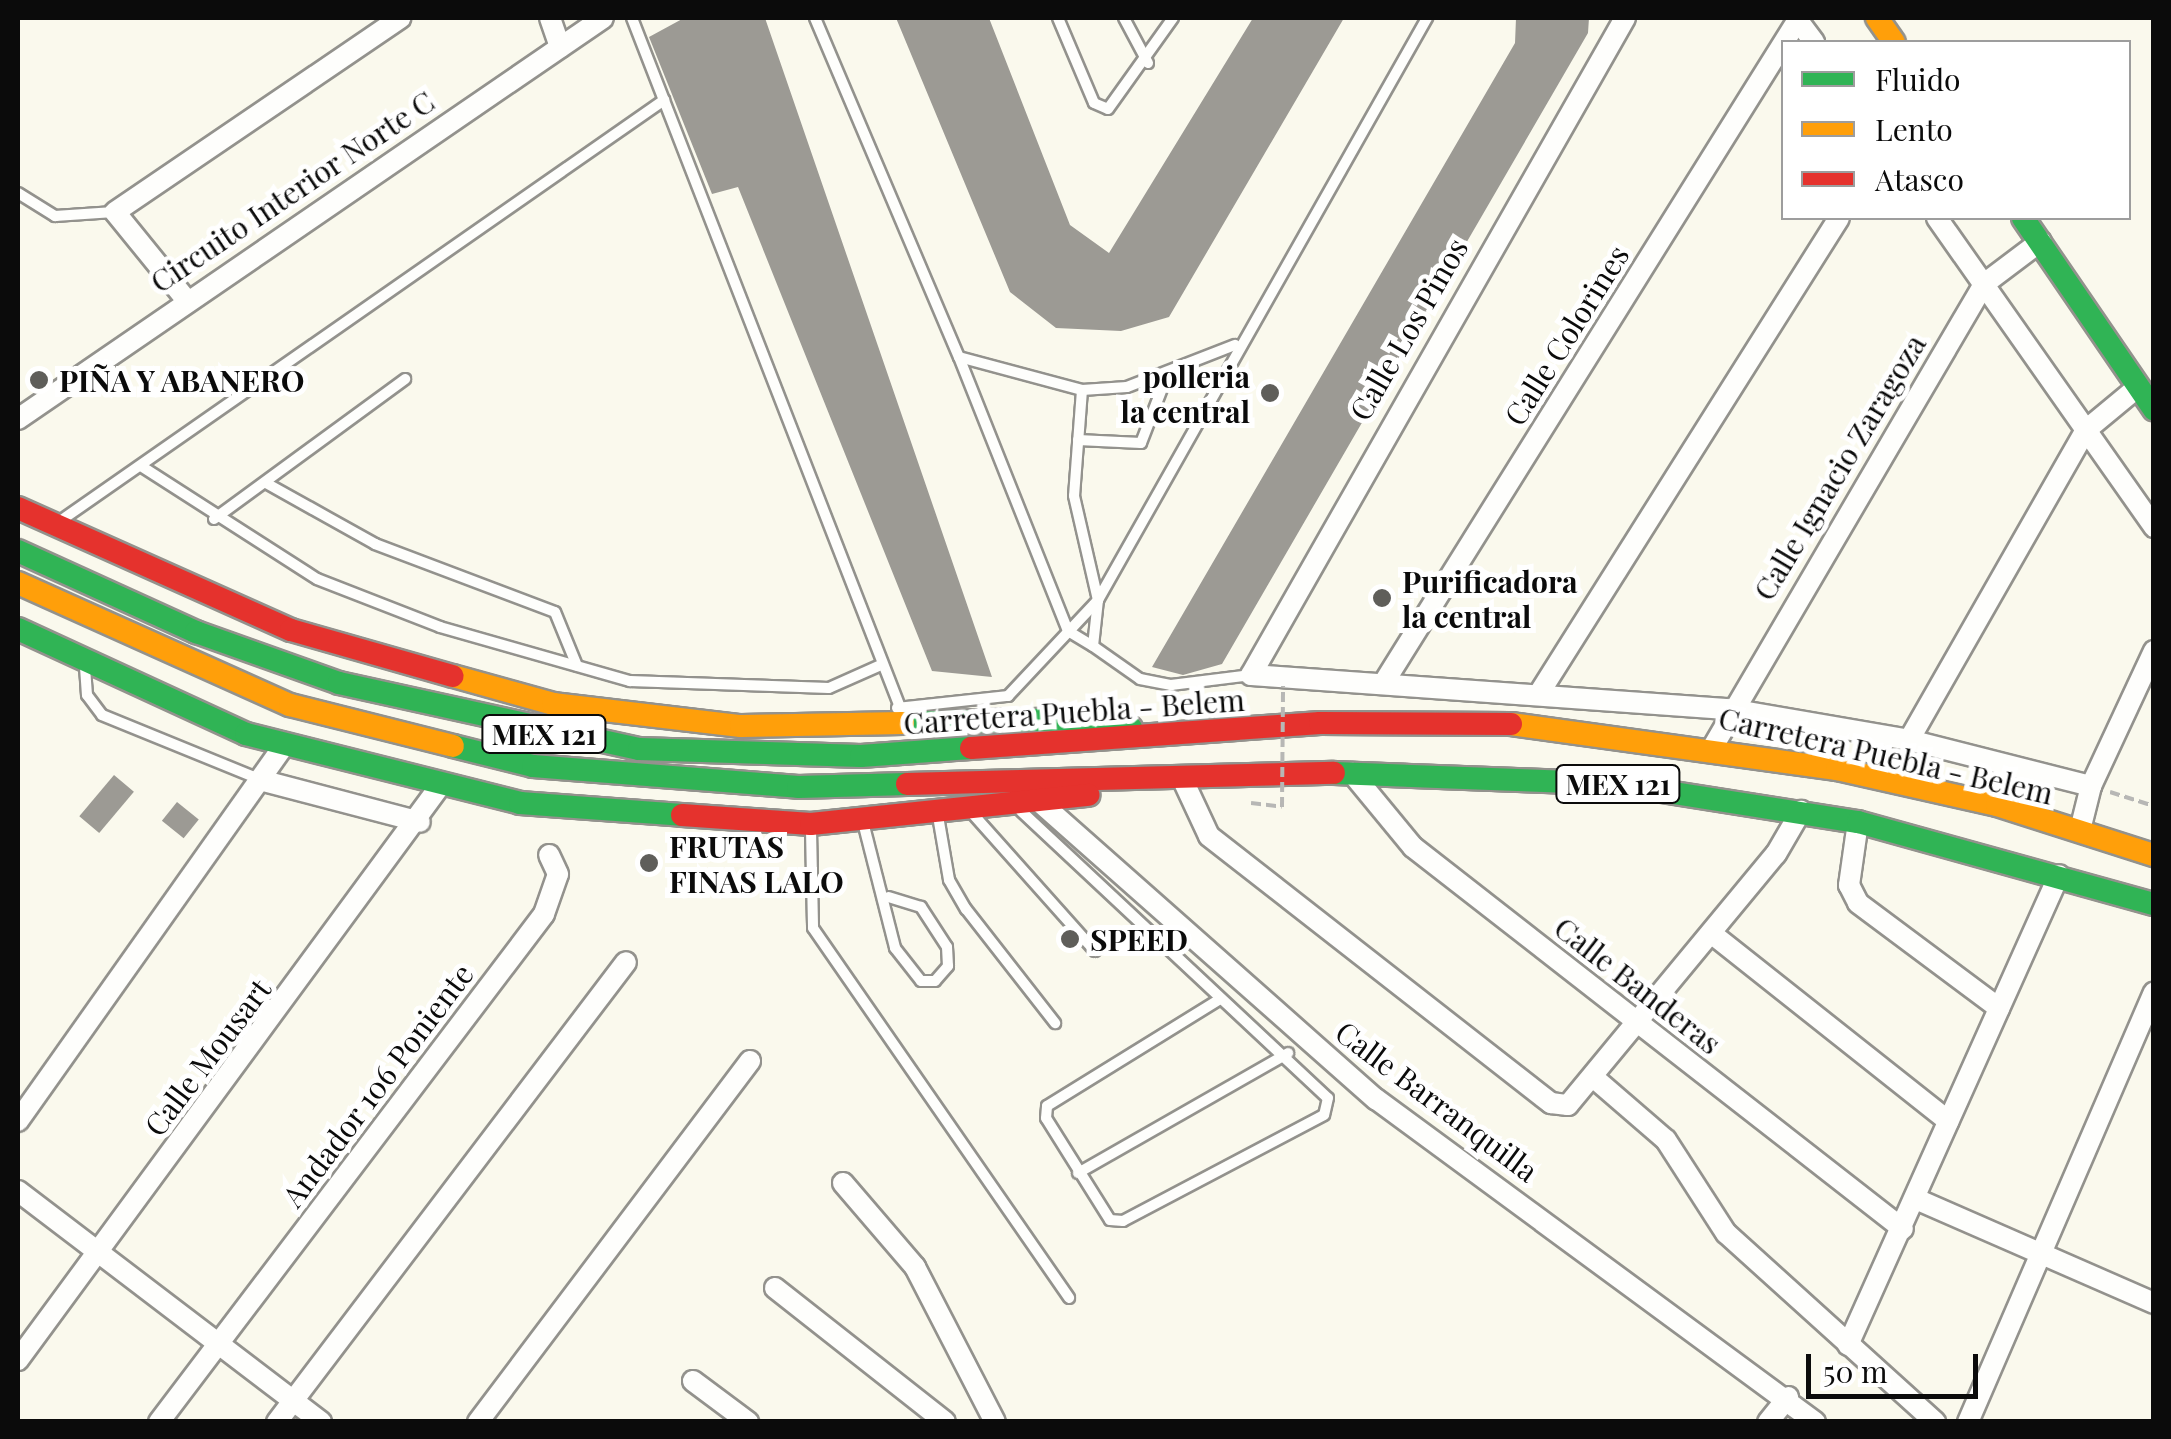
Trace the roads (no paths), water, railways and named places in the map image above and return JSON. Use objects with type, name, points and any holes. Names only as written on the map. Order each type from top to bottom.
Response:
[{"type":"main road","points":[[1877,18],[1893,40]]},
{"type":"main road","points":[[2025,220],[2154,409]]},
{"type":"main road","points":[[18,508],[290,630],[430,676],[644,716],[835,726],[1085,720],[1164,736]]},
{"type":"main road","points":[[18,550],[54,525]]},
{"type":"main road","name":"Carretera Puebla - Belem","points":[[18,550],[274,661],[538,733],[740,754],[1102,742],[1320,722],[1532,724],[1714,745],[2080,830],[2154,854]]},
{"type":"main road","name":"Carretera Puebla - Belem","points":[[18,583],[290,705],[533,766],[798,787],[1352,773],[1618,784],[1858,822],[2154,904]]},
{"type":"main road","points":[[18,629],[284,745],[439,787],[596,814],[812,824],[1042,804],[1141,780]]},
{"type":"street","points":[[184,297],[116,212],[400,18]]},
{"type":"street","points":[[550,18],[560,47]]},
{"type":"street","name":"Circuito Interior Norte C","points":[[18,419],[184,297],[603,18]]},
{"type":"street","name":"Calle Los Pinos","points":[[1251,675],[1626,18]]},
{"type":"street","points":[[1798,18],[1813,40]]},
{"type":"street","name":"Calle Colorines","points":[[1784,40],[1798,18]]},
{"type":"street","name":"Calle Colorines","points":[[1383,684],[1781,45]]},
{"type":"street","points":[[1540,692],[1838,220]]},
{"type":"street","points":[[1938,220],[2154,527]]},
{"type":"street","name":"Calle Ignacio Zaragoza","points":[[1714,745],[1730,710],[1984,284],[2041,241]]},
{"type":"street","points":[[1909,740],[2086,430],[2138,387]]},
{"type":"street","points":[[2080,830],[2091,786],[2154,651]]},
{"type":"street","points":[[1251,675],[1540,692],[1730,710],[1909,740],[2091,786]]},
{"type":"street","points":[[1636,737],[1638,701]]},
{"type":"street","points":[[18,1121],[264,781],[284,745]]},
{"type":"street","name":"Calle Banderas","points":[[1352,773],[1412,847],[1902,1228]]},
{"type":"street","points":[[1182,778],[1209,836],[1551,1104],[1568,1106],[1711,933],[1801,811]]},
{"type":"street","points":[[264,781],[420,822]]},
{"type":"street","name":"Calle Mousart","points":[[18,1360],[420,822],[439,787]]},
{"type":"street","name":"Calle Barranquilla","points":[[1042,804],[1376,1099],[1788,1398],[1814,1422]]},
{"type":"street","points":[[1858,822],[1848,885],[1858,903],[1999,1008]]},
{"type":"street","name":"Andador 106 Poniente","points":[[159,1422],[544,914],[558,874],[549,855]]},
{"type":"street","points":[[1848,1346],[2059,875]]},
{"type":"street","points":[[1711,933],[1948,1121]]},
{"type":"street","points":[[277,1422],[626,962]]},
{"type":"street","points":[[1968,1422],[2154,994]]},
{"type":"street","points":[[478,1422],[750,1061]]},
{"type":"street","points":[[1593,1077],[1666,1140],[1726,1233],[1935,1422]]},
{"type":"street","points":[[843,1182],[915,1267],[995,1422]]},
{"type":"street","points":[[18,1191],[322,1422]]},
{"type":"street","points":[[1916,1199],[2154,1303]]},
{"type":"street","points":[[775,1288],[945,1422]]},
{"type":"street","points":[[693,1381],[748,1422]]},
{"type":"street","points":[[1768,1422],[1788,1398]]},
{"type":"lane","points":[[632,18],[900,707]]},
{"type":"lane","points":[[814,18],[959,358],[1068,631],[1140,679],[1171,685],[1251,675]]},
{"type":"lane","points":[[1058,18],[1101,108],[1121,102],[1173,18]]},
{"type":"lane","points":[[1124,18],[1148,63]]},
{"type":"lane","points":[[835,726],[900,707],[1008,696],[1098,600],[1160,501],[1236,345],[1418,46],[1427,18]]},
{"type":"lane","points":[[54,525],[664,100]]},
{"type":"lane","points":[[18,193],[55,216],[116,212]]},
{"type":"lane","points":[[959,358],[1082,390],[1168,373],[1236,345]]},
{"type":"lane","points":[[1078,440],[1141,443],[1168,373]]},
{"type":"lane","points":[[214,519],[405,379]]},
{"type":"lane","points":[[1082,390],[1074,496],[1098,600],[1093,646]]},
{"type":"lane","points":[[141,466],[214,519],[317,579],[630,681],[830,688],[882,665]]},
{"type":"lane","points":[[266,483],[375,544],[555,612],[577,666]]},
{"type":"lane","points":[[84,661],[87,695],[102,716],[264,781]]},
{"type":"lane","points":[[630,681],[644,716]]},
{"type":"lane","points":[[1016,807],[1220,999],[1288,1053],[1328,1098],[1324,1115],[1123,1221],[1110,1220],[1078,1173],[1048,1106],[1220,999]]},
{"type":"lane","points":[[972,812],[1096,951]]},
{"type":"lane","points":[[938,815],[950,880],[966,909],[1054,1023]]},
{"type":"lane","points":[[862,820],[888,896],[895,948],[920,981],[934,981],[948,966],[947,947],[921,908],[888,896]]},
{"type":"lane","points":[[812,824],[813,928],[1069,1298]]},
{"type":"lane","points":[[1078,1173],[1288,1053]]},
{"type":"place","name":"PIÑA Y ABANERO","points":[[39,380]]},
{"type":"place","name":"polleria la central","points":[[1270,393]]},
{"type":"place","name":"Purificadora la central","points":[[1382,598]]},
{"type":"place","name":"FRUTAS FINAS LALO","points":[[649,863]]},
{"type":"place","name":"SPEED","points":[[1070,939]]}]
